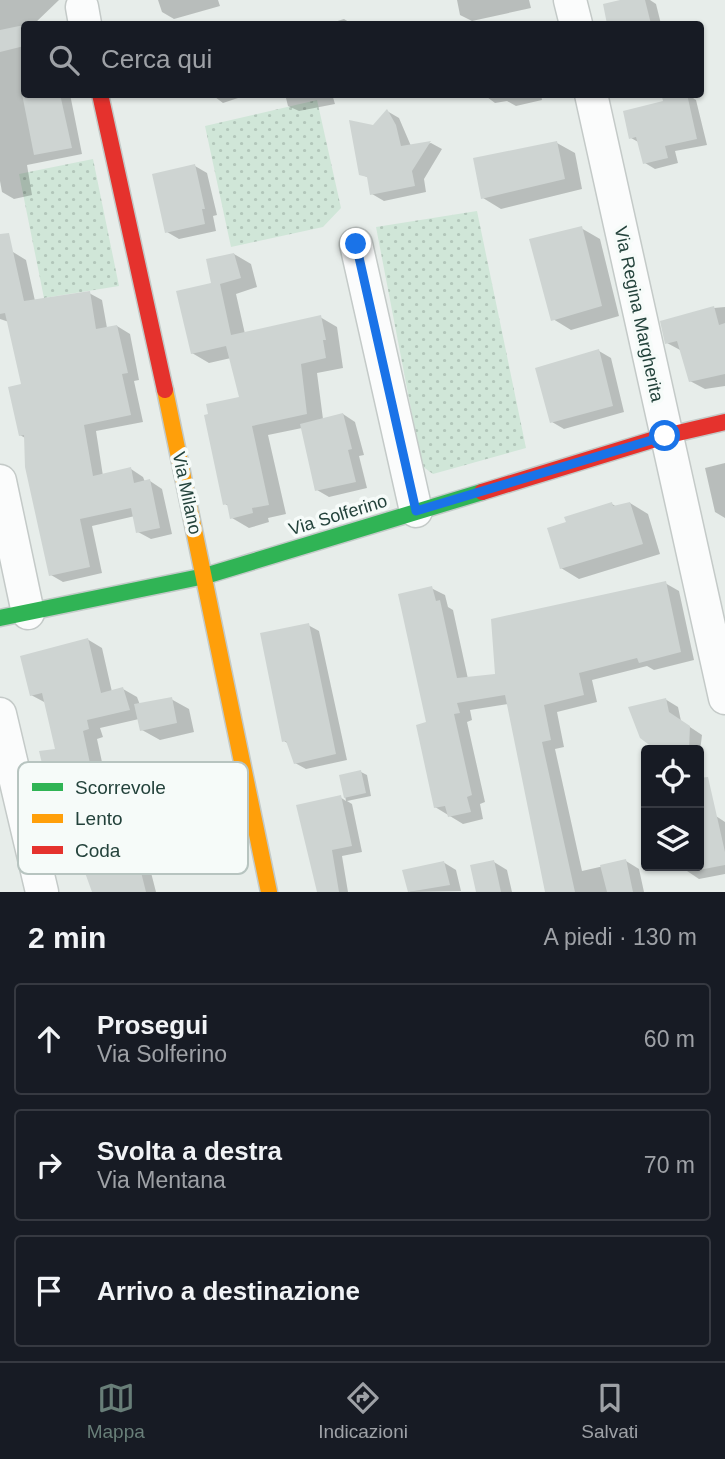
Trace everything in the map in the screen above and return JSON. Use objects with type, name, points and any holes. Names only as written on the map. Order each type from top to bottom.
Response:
[{"type":"street","points":[[570,0],[575,21]]},
{"type":"street","name":"Via Milano","points":[[101,98],[205,576],[242,762]]},
{"type":"street","name":"Via Regina Margherita","points":[[592,98],[725,698]]},
{"type":"street","points":[[356,244],[416,511]]},
{"type":"street","name":"Via Solferino","points":[[14,615],[205,576],[665,436],[725,422]]},
{"type":"street","points":[[0,481],[14,615]]},
{"type":"street","points":[[0,714],[18,790]]},
{"type":"street","name":"Via Milano","points":[[248,792],[268,892]]},
{"type":"street","points":[[38,874],[42,892]]},
{"type":"green space","points":[[317,100],[341,208],[323,227],[231,247],[205,126]]},
{"type":"green space","points":[[93,159],[119,286],[44,298],[19,174]]},
{"type":"green space","points":[[477,211],[526,448],[433,474],[422,466],[376,227]]},
{"type":"building","points":[[620,0],[645,0],[650,21],[606,21],[603,4]]},
{"type":"building","points":[[21,26],[21,47],[0,52],[0,30]]},
{"type":"building","points":[[23,98],[61,98],[72,148],[34,155]]},
{"type":"building","points":[[662,98],[688,98],[697,139],[665,146],[668,158],[643,164],[636,137],[629,139],[623,111],[663,101]]},
{"type":"building","points":[[387,109],[396,125],[401,146],[431,141],[412,171],[415,186],[370,195],[367,177],[359,175],[349,120],[373,125]]},
{"type":"building","points":[[557,141],[565,179],[481,199],[473,158]]},
{"type":"building","points":[[195,164],[205,209],[202,209],[205,224],[165,233],[152,174]]},
{"type":"building","points":[[582,226],[602,306],[551,321],[529,239]]},
{"type":"building","points":[[9,233],[24,301],[90,291],[96,329],[117,325],[128,373],[122,374],[131,415],[84,425],[93,476],[131,467],[134,483],[150,479],[160,528],[136,533],[131,508],[80,519],[90,567],[49,576],[25,467],[24,435],[19,436],[8,387],[21,384],[5,313],[0,314],[0,234]]},
{"type":"building","points":[[234,253],[241,278],[220,284],[231,335],[321,315],[326,358],[301,364],[307,414],[252,426],[269,505],[252,508],[253,513],[230,519],[227,504],[223,505],[204,415],[208,414],[206,404],[239,397],[226,346],[191,354],[176,291],[211,283],[206,259]]},
{"type":"building","points":[[714,306],[719,325],[725,323],[725,374],[689,382],[677,341],[665,344],[660,321]]},
{"type":"building","points":[[599,349],[613,406],[550,423],[535,368]]},
{"type":"building","points":[[343,413],[352,449],[348,450],[356,482],[315,491],[300,424]]},
{"type":"building","points":[[612,502],[613,506],[630,502],[643,544],[560,569],[547,528],[566,522],[564,517]]},
{"type":"building","points":[[666,581],[681,652],[639,663],[637,658],[579,673],[584,695],[544,705],[551,740],[542,742],[575,892],[545,892],[505,695],[457,703],[460,713],[454,714],[472,795],[467,797],[471,812],[448,817],[445,806],[434,808],[416,725],[426,722],[398,594],[432,586],[436,601],[440,600],[457,678],[495,674],[491,619]]},
{"type":"building","points":[[309,623],[336,754],[294,764],[286,741],[282,742],[260,633]]},
{"type":"building","points":[[88,638],[101,693],[123,687],[130,710],[87,720],[89,729],[83,731],[90,762],[42,762],[39,751],[55,749],[42,693],[30,696],[20,656]]},
{"type":"building","points":[[172,697],[177,723],[140,731],[134,704]]},
{"type":"building","points":[[666,698],[669,712],[690,726],[689,745],[649,745],[640,738],[628,707]]},
{"type":"building","points":[[361,770],[366,793],[344,798],[339,775]]},
{"type":"building","points":[[704,777],[708,777],[725,852],[725,865],[704,869],[704,808]]},
{"type":"building","points":[[341,795],[352,846],[332,850],[339,892],[317,892],[296,805]]},
{"type":"building","points":[[626,859],[633,892],[607,892],[600,865]]},
{"type":"building","points":[[494,860],[501,892],[476,892],[470,865]]},
{"type":"building","points":[[444,861],[450,885],[408,892],[402,870]]},
{"type":"building","points":[[86,874],[142,874],[146,892],[92,892]]},
{"type":"traffic: fast","points":[[0,618],[205,576],[482,492]]},
{"type":"traffic: slow","points":[[165,390],[242,762]]},
{"type":"traffic: slow","points":[[248,791],[269,892]]},
{"type":"traffic: jam","points":[[101,98],[165,390]]},
{"type":"traffic: jam","points":[[482,492],[665,436],[725,422]]},
{"type":"route","points":[[356,244],[416,511],[665,436]]}]
